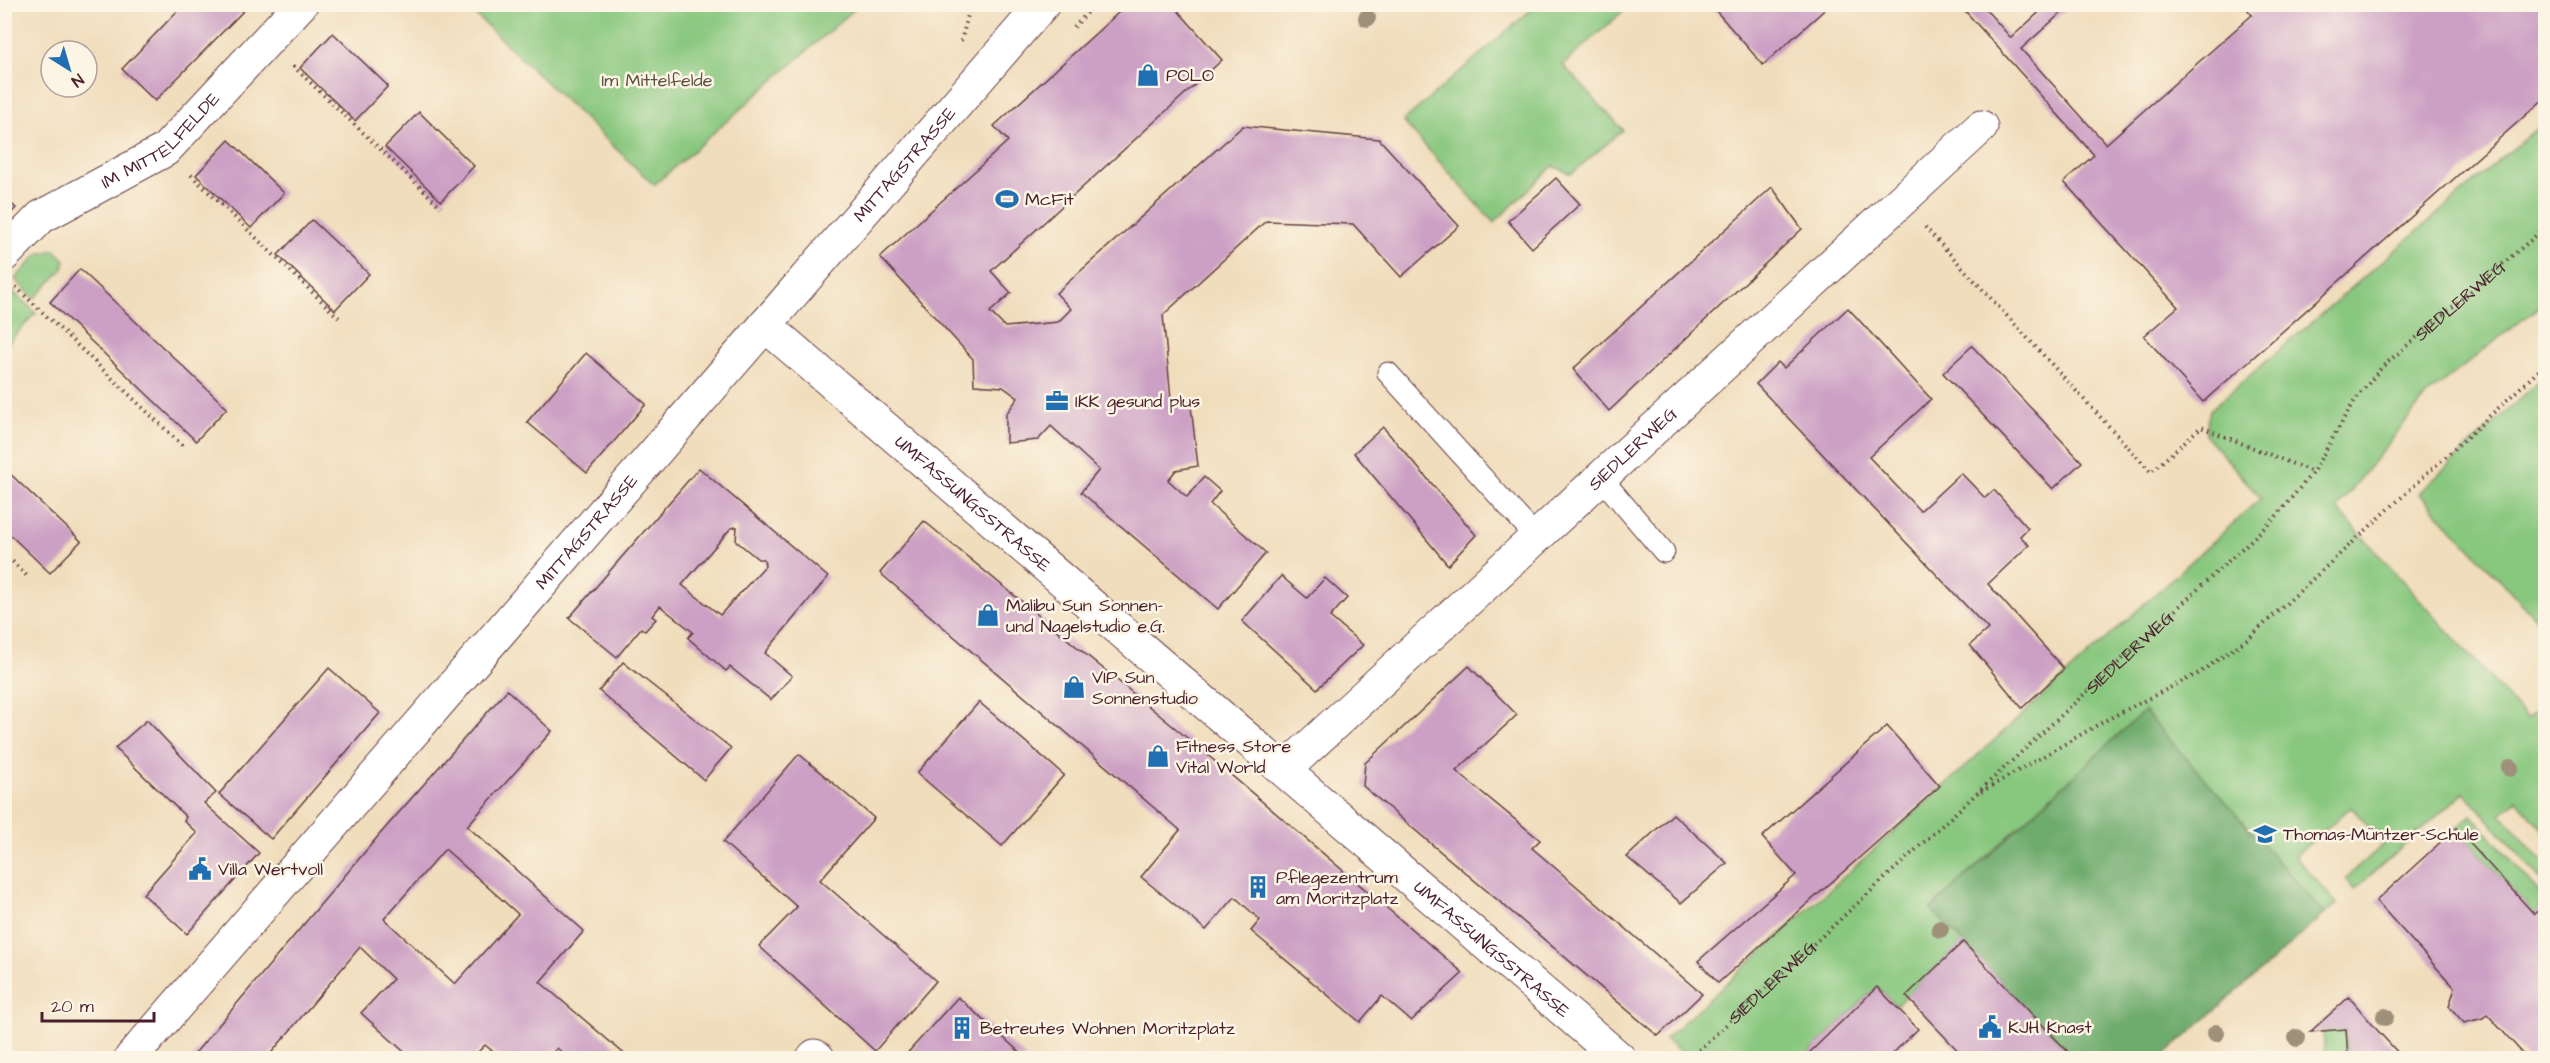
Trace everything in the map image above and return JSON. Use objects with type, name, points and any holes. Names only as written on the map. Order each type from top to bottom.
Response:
[{"type":"street","name":"IM MITTELFELDE","points":[[9,269],[41,217],[165,150],[301,4]]},
{"type":"street","name":"MITTAGSTRASSE","points":[[131,1059],[1043,4]]},
{"type":"street","name":"SIEDLERWEG","points":[[1284,770],[1981,127]]},
{"type":"street","name":"UMFASSUNGSSTRASSE","points":[[765,325],[1619,1059]]},
{"type":"lane","points":[[1388,373],[1537,538]]},
{"type":"lane","points":[[1602,479],[1664,552]]},
{"type":"path","points":[[266,40],[441,207]]},
{"type":"path","points":[[165,150],[339,318]]},
{"type":"path","points":[[1901,201],[2151,472],[2201,427],[2313,472]]},
{"type":"path","name":"SIEDLERWEG","points":[[1690,1059],[2274,519],[2313,472],[2355,400],[2382,367],[2546,227]]},
{"type":"path","points":[[9,269],[183,446]]},
{"type":"path","points":[[1974,795],[2108,719],[2199,673],[2250,637],[2546,364]]},
{"type":"path","points":[[4,553],[28,577]]},
{"type":"green space","points":[[1538,4],[1630,5],[1563,65],[1623,130],[1571,174],[1553,166],[1494,223],[1403,121]]},
{"type":"green space","name":"Im Mittelfelde","points":[[465,5],[859,5],[654,185]]},
{"type":"green space","points":[[2545,121],[2545,302],[2426,396],[2337,508],[2527,719],[2543,702],[2539,645],[2545,643],[2545,832],[2517,800],[2501,814],[2545,865],[2545,884],[2464,792],[2354,890],[2345,879],[2384,844],[2351,807],[2295,856],[2337,904],[2325,914],[2144,711],[1931,908],[1963,942],[1896,1006],[1877,987],[1804,1058],[1688,1058],[1665,1039],[2261,498],[2205,435],[2210,410]]},
{"type":"green space","points":[[55,250],[65,260],[63,269],[34,299],[15,279],[38,254]]},
{"type":"green space","points":[[8,287],[36,313],[5,346],[5,290]]},
{"type":"green space","points":[[2539,381],[2546,388],[2546,618],[2540,623],[2419,493]]},
{"type":"green space","points":[[2144,711],[2325,914],[2161,1058],[2074,1058],[1931,909]]},
{"type":"green space","points":[[2472,815],[2545,899],[2545,903],[2534,914],[2456,828]]},
{"type":"green space","points":[[2345,1028],[2347,1058],[2325,1058],[2323,1030]]},
{"type":"building","points":[[184,4],[250,4],[155,101],[122,69]]},
{"type":"building","points":[[1128,4],[1172,4],[1222,60],[991,271],[1011,293],[990,312],[1005,327],[1058,322],[1071,309],[1056,293],[1243,126],[1379,139],[1459,226],[1401,277],[1353,224],[1266,221],[1163,315],[1171,399],[1190,398],[1198,466],[1176,470],[1168,480],[1187,497],[1204,477],[1220,491],[1210,504],[1266,553],[1218,609],[1081,492],[1099,470],[1051,426],[1038,440],[1006,443],[1006,414],[1018,398],[1003,387],[974,385],[973,359],[880,257],[1008,141],[994,126]]},
{"type":"building","points":[[1710,4],[1831,4],[1763,65]]},
{"type":"building","points":[[1959,4],[1981,4],[2011,38],[2048,4],[2071,4],[2021,49],[2106,144],[2252,15],[2243,4],[2546,4],[2546,97],[2203,402],[2144,336],[2178,307],[2064,182],[2094,155]]},
{"type":"building","points":[[333,33],[388,86],[355,121],[300,68]]},
{"type":"building","points":[[419,112],[474,166],[441,201],[385,147]]},
{"type":"building","points":[[229,140],[284,193],[251,228],[196,175]]},
{"type":"building","points":[[1556,178],[1580,204],[1532,248],[1508,221]]},
{"type":"building","points":[[1772,187],[1802,229],[1609,411],[1573,369]]},
{"type":"building","points":[[4,197],[16,208],[4,220]]},
{"type":"building","points":[[312,220],[369,274],[335,310],[278,255]]},
{"type":"building","points":[[80,269],[227,408],[196,441],[50,302]]},
{"type":"building","points":[[1848,308],[1931,399],[1869,457],[1920,511],[1961,473],[1985,498],[1994,490],[2028,528],[2020,536],[2029,545],[1988,584],[2064,669],[2022,708],[1970,645],[1988,629],[1756,384],[1778,362],[1784,368]]},
{"type":"building","points":[[1972,346],[2082,462],[2053,489],[1943,373]]},
{"type":"building","points":[[586,353],[646,404],[587,473],[527,422]]},
{"type":"building","points":[[1383,427],[1476,535],[1448,565],[1354,453]]},
{"type":"building","points":[[4,468],[81,541],[50,573],[4,529]]},
{"type":"building","points":[[699,468],[828,577],[765,653],[792,676],[771,700],[730,667],[726,671],[688,638],[693,632],[660,606],[652,616],[656,619],[645,631],[641,628],[617,657],[569,618]],"holes":[[[737,527],[736,541],[758,559],[764,559],[765,566],[720,615],[682,585],[731,528]]]},
{"type":"building","points":[[924,521],[1197,746],[1463,973],[1411,1021],[1382,996],[1360,1022],[1251,931],[1260,920],[1235,897],[1206,930],[1141,877],[1180,830],[880,573]]},
{"type":"building","points":[[1281,576],[1307,598],[1325,578],[1347,598],[1330,617],[1363,645],[1317,689],[1242,621]]},
{"type":"building","points":[[623,662],[731,748],[704,780],[599,691]]},
{"type":"building","points":[[1469,666],[1517,715],[1456,771],[1540,840],[1532,848],[1702,994],[1658,1036],[1363,786],[1365,763]]},
{"type":"building","points":[[329,668],[380,713],[271,839],[219,794]]},
{"type":"building","points":[[507,690],[552,731],[467,826],[584,931],[540,982],[629,1058],[568,1058],[557,1048],[548,1058],[501,1058],[485,1045],[472,1058],[411,1058],[361,1013],[393,979],[360,947],[267,1058],[191,1058],[380,834]],"holes":[[[445,849],[518,914],[455,984],[384,919]]]},
{"type":"building","points":[[979,702],[1064,775],[1002,846],[917,773]]},
{"type":"building","points":[[147,720],[216,793],[204,803],[259,853],[187,934],[143,894],[197,833],[184,821],[186,817],[115,748]]},
{"type":"building","points":[[1887,726],[1940,786],[1718,983],[1698,961],[1796,875],[1762,837]]},
{"type":"building","points":[[799,754],[874,818],[820,880],[936,981],[875,1051],[759,946],[797,907],[723,842]]},
{"type":"building","points":[[1673,814],[1727,863],[1681,903],[1627,857]]},
{"type":"building","points":[[2456,828],[2534,914],[2541,908],[2546,914],[2546,1058],[2527,1058],[2487,1014],[2483,1018],[2464,1023],[2449,1006],[2455,988],[2376,901]]},
{"type":"building","name":"KJH Knast","points":[[1963,942],[2074,1058],[1965,1058],[1906,996]]},
{"type":"building","points":[[1877,987],[1918,1029],[1888,1058],[1804,1058]]},
{"type":"building","name":"Betreutes Wohnen Moritzplatz","points":[[958,997],[1026,1058],[903,1058]]},
{"type":"building","points":[[2349,997],[2403,1058],[2348,1058],[2346,1029],[2310,1032]]},
{"type":"place","name":"POLO","points":[[1148,75]]},
{"type":"place","name":"McFit","points":[[1007,199]]},
{"type":"place","name":"IKK gesund plus","points":[[1057,401]]},
{"type":"place","name":"Malibu Sun Sonnen- und Nagelstudio e.G.","points":[[988,615]]},
{"type":"place","name":"VIP Sun Sonnenstudio","points":[[1074,687]]},
{"type":"place","name":"Fitness Store Vital World","points":[[1158,756]]},
{"type":"place","name":"Thomas-Müntzer-Schule","points":[[2265,834]]},
{"type":"place","name":"Villa Wertvoll","points":[[200,869]]},
{"type":"place","name":"Pflegezentrum am Moritzplatz","points":[[1258,887]]},
{"type":"place","name":"KJH Knast","points":[[1990,1027]]},
{"type":"place","name":"Betreutes Wohnen Moritzplatz","points":[[962,1028]]}]
